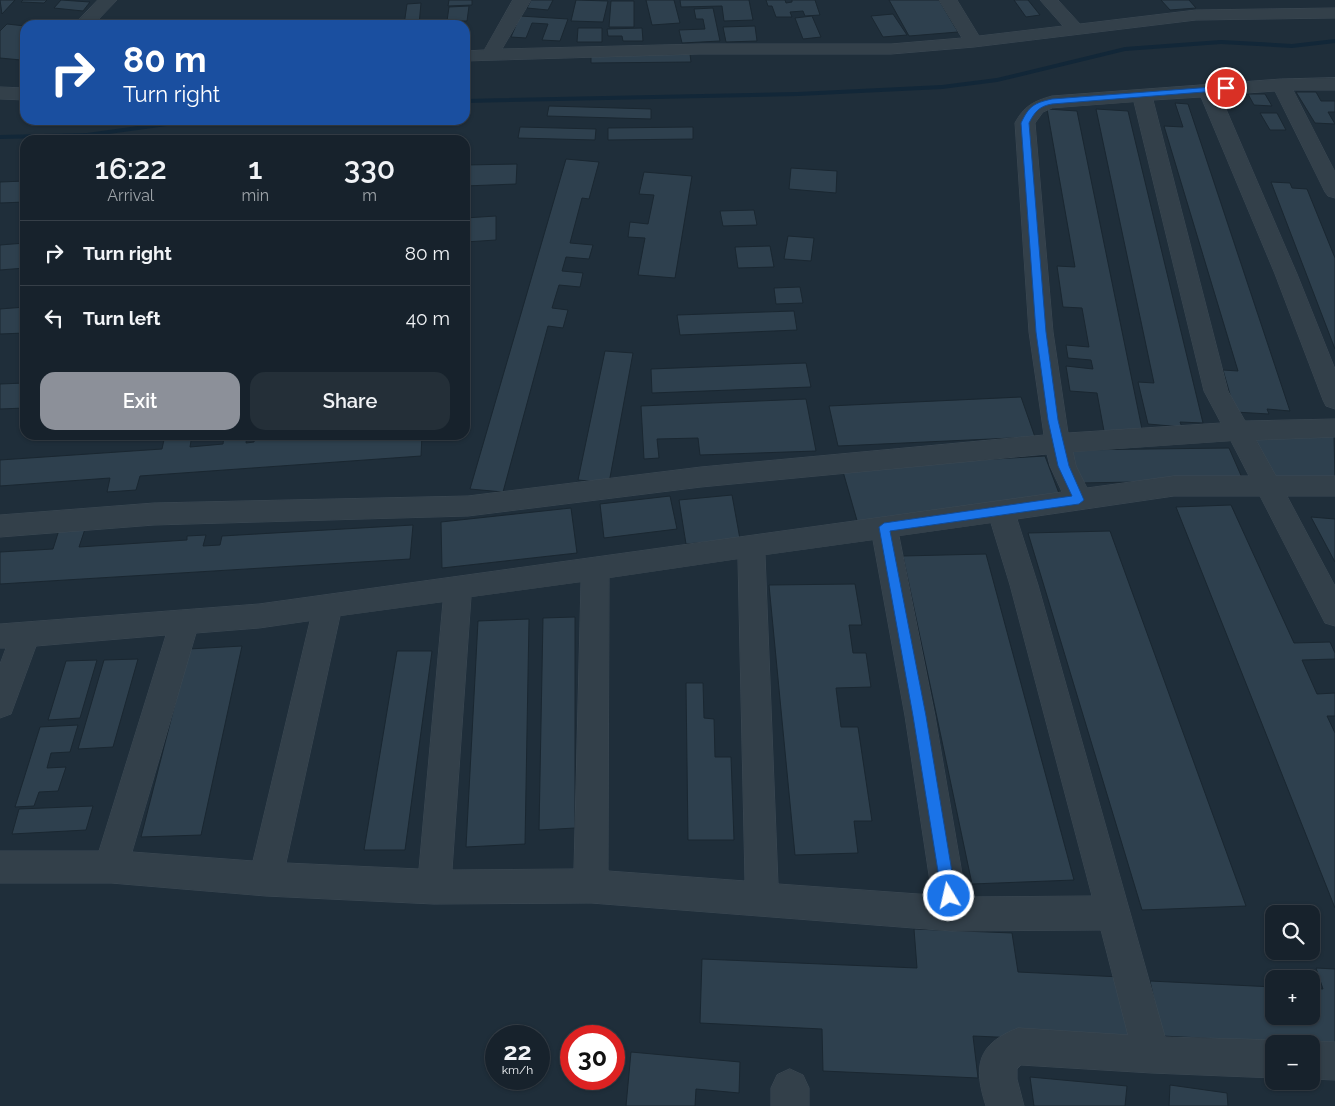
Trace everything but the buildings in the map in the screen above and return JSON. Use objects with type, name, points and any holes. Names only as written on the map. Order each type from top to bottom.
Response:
[{"type":"street","points":[[88,20],[108,0]]},
{"type":"street","points":[[488,56],[522,0]]},
{"type":"street","points":[[948,0],[974,42]]},
{"type":"street","points":[[1050,0],[1074,28]]},
{"type":"street","points":[[470,56],[700,50],[891,49],[974,42],[1074,28],[1196,15],[1335,14]]},
{"type":"street","points":[[1281,84],[1335,192]]},
{"type":"street","points":[[1079,500],[1063,466],[1041,332],[1025,123],[1030,114],[1039,104],[1281,84],[1335,84]]},
{"type":"street","points":[[1208,90],[1286,274],[1335,400]]},
{"type":"street","points":[[1142,95],[1216,391],[1269,486],[1335,614]]},
{"type":"street","points":[[0,526],[154,514],[468,506],[701,477],[1058,443],[1238,431],[1335,428]]},
{"type":"street","points":[[0,704],[13,635],[258,616],[1174,486],[1335,486]]},
{"type":"street","points":[[1001,510],[1024,585],[1066,745],[1152,1055]]},
{"type":"street","points":[[884,527],[920,716],[952,914]]},
{"type":"street","points":[[751,546],[762,899]]},
{"type":"street","points":[[592,886],[595,568]]},
{"type":"street","points":[[434,887],[458,587]]},
{"type":"street","points":[[266,879],[328,606]]},
{"type":"street","points":[[111,867],[185,621]]},
{"type":"street","points":[[0,867],[111,867],[266,879],[434,887],[592,886],[952,914],[1114,913]]},
{"type":"street","points":[[1005,1106],[998,1078],[998,1061],[1005,1051],[1018,1046],[1152,1055],[1265,1059]]},
{"type":"street","points":[[1320,1060],[1335,1061]]},
{"type":"waterway","points":[[470,101],[798,94],[942,87],[997,80],[1125,49],[1221,42],[1292,46],[1335,41]]},
{"type":"waterway","points":[[87,135],[160,125]]},
{"type":"waterway","points":[[0,137],[20,137]]},
{"type":"route","points":[[949,896],[920,716],[884,527],[1079,500],[1063,466],[1053,420],[1041,332],[1025,123],[1030,114],[1039,104],[1052,102],[1226,88]]}]
